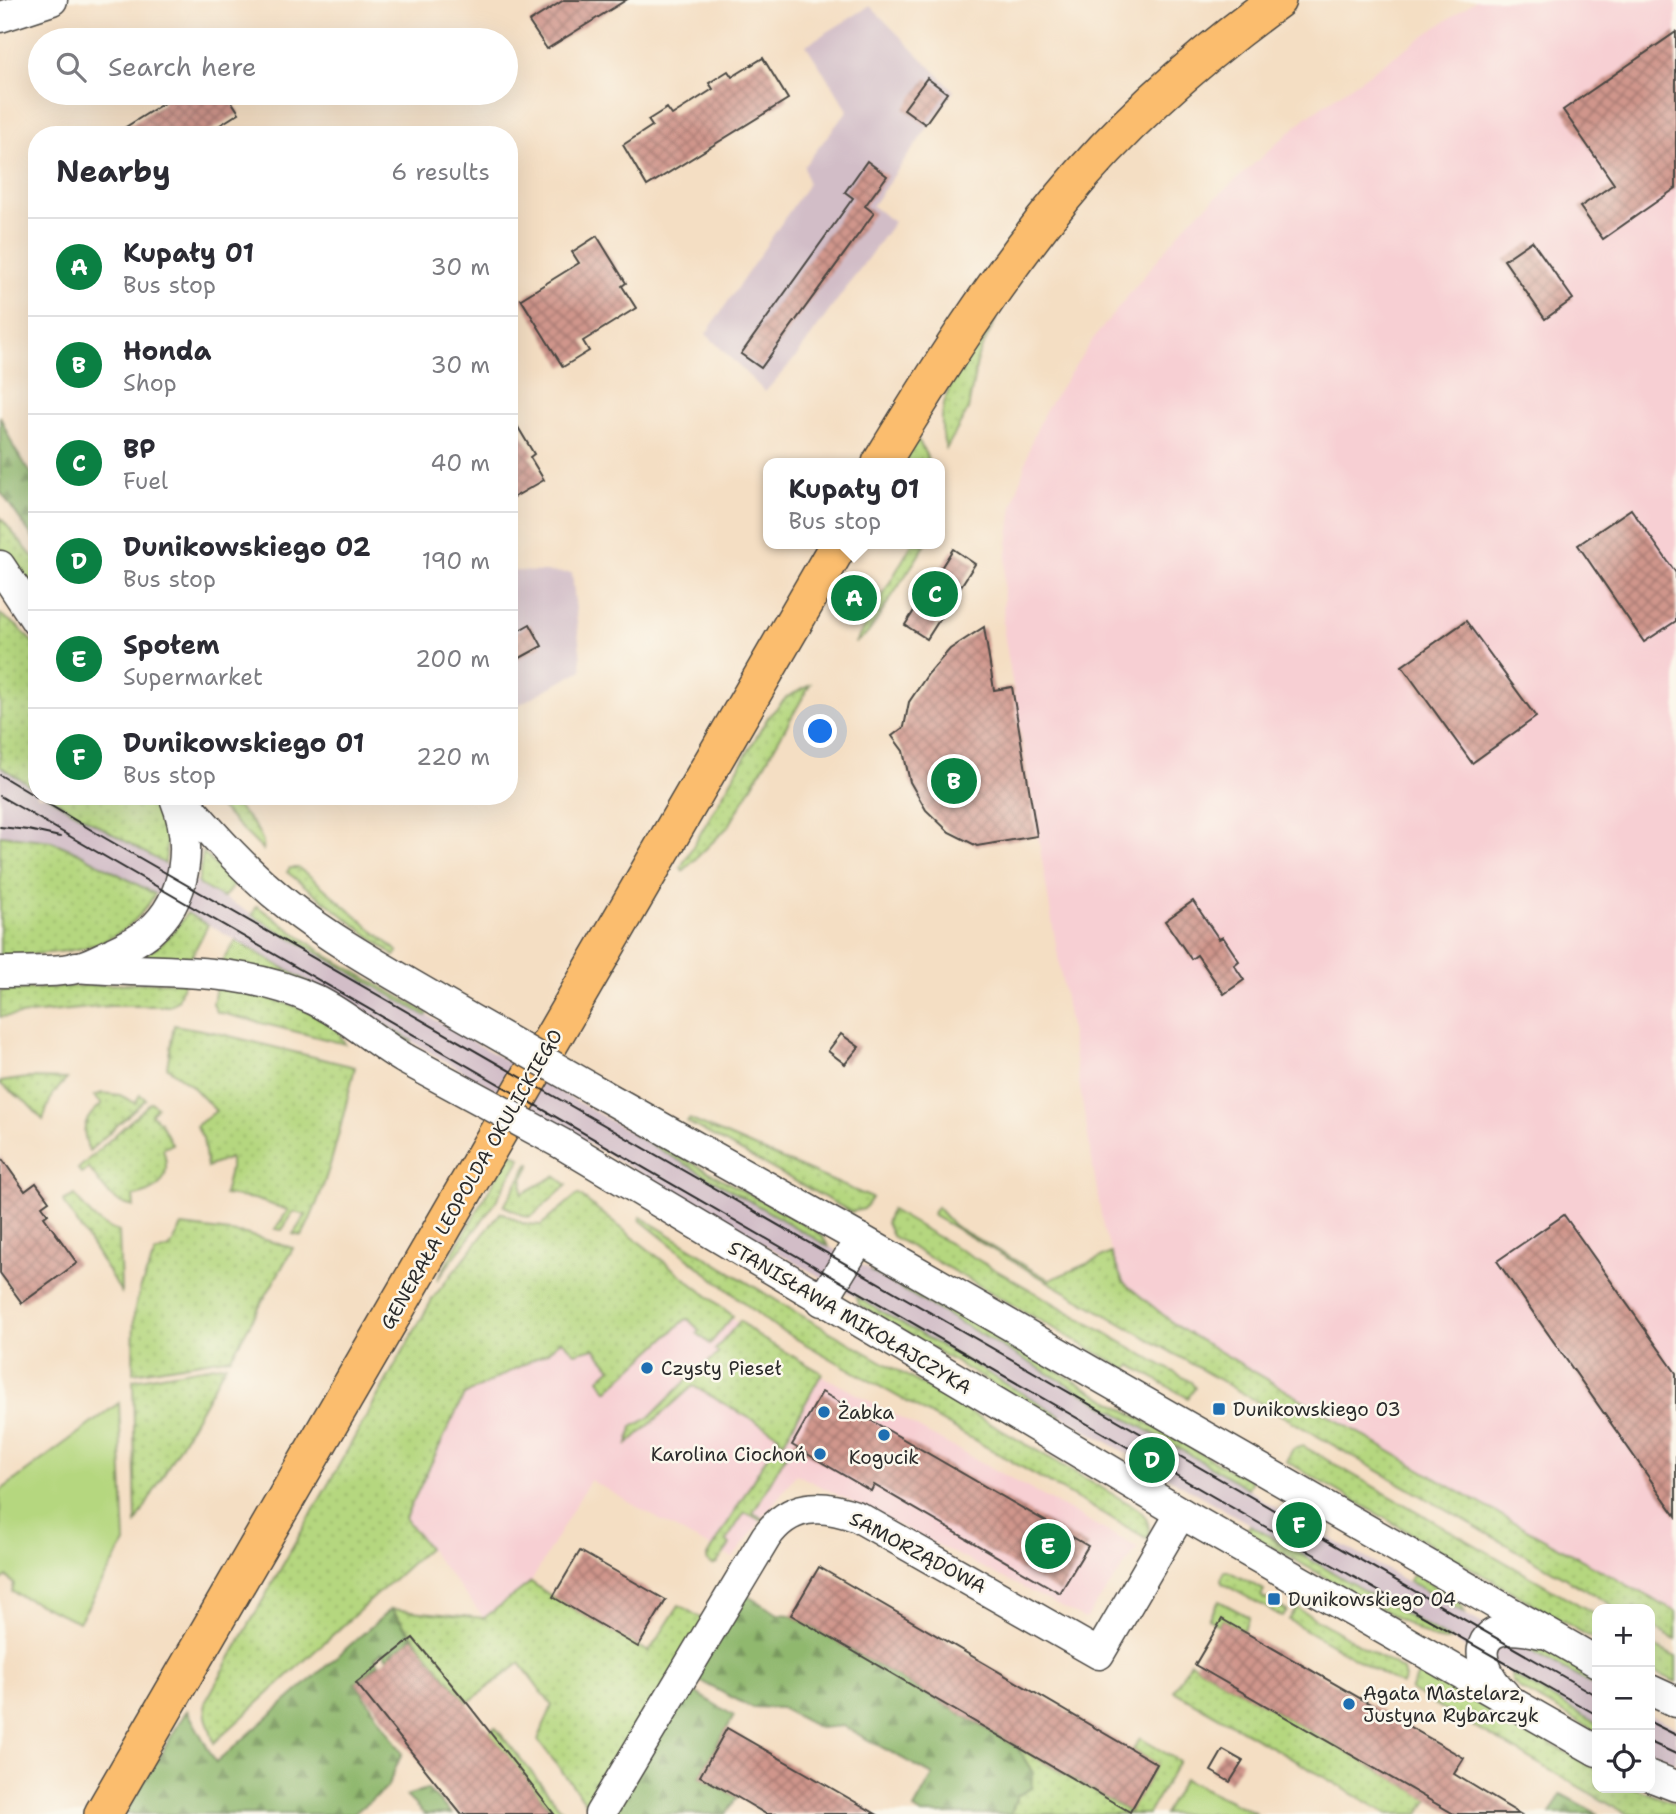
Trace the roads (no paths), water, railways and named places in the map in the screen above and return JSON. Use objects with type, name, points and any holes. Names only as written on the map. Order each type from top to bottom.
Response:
[{"type":"main road","points":[[884,458],[946,357],[991,292],[1064,196],[1118,136],[1201,59],[1277,0]]},
{"type":"main road","name":"GENERAŁA LEOPOLDA OKULICKIEGO","points":[[103,1814],[836,549]]},
{"type":"street","points":[[0,17],[52,0]]},
{"type":"street","points":[[0,566],[28,608]]},
{"type":"street","points":[[0,596],[28,616]]},
{"type":"street","points":[[0,972],[76,968],[149,933],[166,912],[180,881],[186,848],[183,818],[178,805]]},
{"type":"street","points":[[188,805],[241,864],[287,905],[352,950],[1592,1659]]},
{"type":"street","name":"STANISŁAWA MIKOŁAJCZYKA","points":[[76,968],[202,972],[276,985],[317,1001],[355,1023],[405,1059],[564,1145],[1181,1513],[1592,1748]]},
{"type":"street","points":[[822,1301],[860,1239]]},
{"type":"street","name":"SAMORZĄDOWA","points":[[600,1814],[766,1537],[777,1523],[789,1515],[804,1509],[826,1507],[858,1517],[1099,1654],[1181,1513]]},
{"type":"street","points":[[1514,1703],[1499,1690],[1488,1673],[1483,1650],[1488,1639],[1496,1633],[1519,1630],[1542,1633],[1554,1638]]},
{"type":"street","points":[[1655,1692],[1676,1702]]},
{"type":"street","points":[[1655,1778],[1676,1786]]},
{"type":"tram line","points":[[0,775],[28,792]]},
{"type":"tram line","points":[[0,796],[1278,1534],[1592,1712]]},
{"type":"tram line","points":[[50,805],[1592,1693]]},
{"type":"tram line","points":[[0,827],[60,837]]},
{"type":"tram line","points":[[1655,1724],[1676,1735]]},
{"type":"tram line","points":[[1655,1744],[1676,1754]]},
{"type":"place","name":"BP","points":[[935,594]]},
{"type":"place","name":"Kupały 01","points":[[854,598]]},
{"type":"place","name":"Honda","points":[[954,781]]},
{"type":"place","name":"Czysty Pieseł","points":[[647,1368]]},
{"type":"place","name":"Dunikowskiego 03","points":[[1219,1409]]},
{"type":"place","name":"Żabka","points":[[824,1412]]},
{"type":"place","name":"Kogucik","points":[[884,1435]]},
{"type":"place","name":"Karolina Ciochoń","points":[[820,1454]]},
{"type":"place","name":"Dunikowskiego 02","points":[[1152,1460]]},
{"type":"place","name":"Dunikowskiego 01","points":[[1299,1525]]},
{"type":"place","name":"Społem","points":[[1048,1546]]},
{"type":"place","name":"Dunikowskiego 04","points":[[1274,1599]]},
{"type":"place","name":"Agata Mastelarz, Justyna Rybarczyk","points":[[1349,1704]]}]
